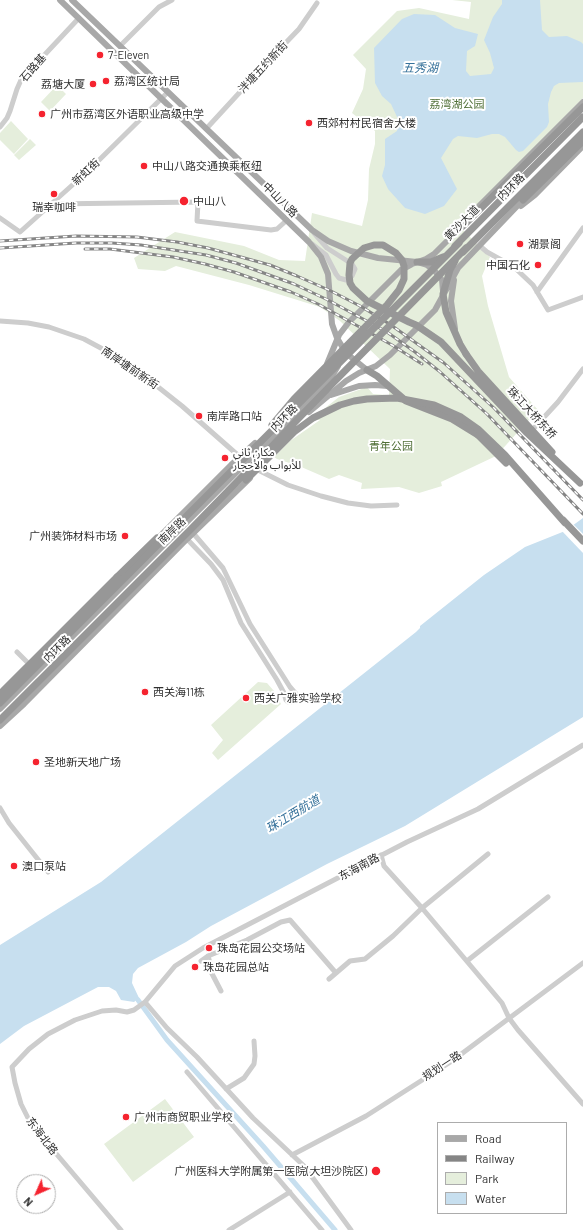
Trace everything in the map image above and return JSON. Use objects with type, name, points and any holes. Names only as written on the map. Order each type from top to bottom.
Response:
[{"type":"highway","points":[[463,226],[583,107]]},
{"type":"highway","name":"黄沙大道","points":[[417,262],[436,261],[446,255],[583,118]]},
{"type":"highway","name":"内环路","points":[[0,702],[253,453],[583,118]]},
{"type":"highway","name":"黄沙大道","points":[[443,294],[454,269],[524,192],[583,131]]},
{"type":"highway","name":"内环路","points":[[0,720],[193,531],[344,372],[583,131]]},
{"type":"highway","points":[[523,200],[583,141]]},
{"type":"highway","points":[[253,453],[294,399],[382,310],[387,305],[399,290],[405,273],[402,260],[392,249],[378,245],[364,248],[356,254],[350,263],[349,279],[350,283],[357,292],[367,301],[382,308],[388,311],[394,314],[404,319],[416,325],[441,342],[527,433],[581,485]]},
{"type":"highway","name":"珠江大桥东桥","points":[[443,294],[446,312],[456,336],[478,371],[581,485]]},
{"type":"highway","points":[[367,370],[377,376],[406,400],[452,419],[478,435],[583,541]]},
{"type":"highway","points":[[193,531],[306,422],[324,412],[346,403],[367,399],[386,398],[404,399],[434,405],[468,421],[484,433],[497,446],[565,523]]},
{"type":"highway","points":[[0,694],[157,538]]},
{"type":"main road","name":"中山八路","points":[[60,0],[309,242],[321,257],[328,274],[332,324],[337,338],[342,347],[353,359],[367,370]]},
{"type":"main road","name":"中山八路","points":[[72,0],[312,230],[328,241],[351,251],[378,258],[417,262]]},
{"type":"main road","points":[[0,702],[145,553],[157,538],[258,440],[320,376],[328,363],[337,338],[349,322],[401,270],[430,257],[440,249],[463,226],[479,205],[583,102]]},
{"type":"main road","points":[[514,210],[535,195],[583,146]]},
{"type":"main road","points":[[456,336],[449,285],[454,269],[480,246],[514,210],[523,200],[524,192]]},
{"type":"main road","points":[[417,262],[431,267],[438,275],[442,280],[443,294]]},
{"type":"main road","points":[[451,301],[454,269]]},
{"type":"main road","name":"南岸路","points":[[0,716],[291,428],[343,383],[381,363],[390,355],[435,310],[449,285]]},
{"type":"main road","name":"南岸路","points":[[0,708],[253,453],[274,435],[335,372],[338,367],[342,347]]},
{"type":"main road","points":[[0,726],[24,704],[187,539],[193,531],[258,470],[327,397],[368,384],[388,386]]},
{"type":"main road","points":[[258,440],[274,435]]},
{"type":"main road","points":[[240,457],[253,453]]},
{"type":"main road","points":[[154,554],[157,538]]},
{"type":"main road","points":[[75,625],[89,619]]},
{"type":"street","points":[[68,8],[72,0]]},
{"type":"street","points":[[120,46],[159,7],[172,0]]},
{"type":"street","name":"泮塘五约新街","points":[[206,129],[274,54],[299,29],[317,3]]},
{"type":"street","name":"石路基","points":[[0,127],[10,111],[21,80],[79,18]]},
{"type":"street","name":"新虹街","points":[[0,218],[20,232],[88,171],[168,92]]},
{"type":"street","points":[[52,204],[198,202],[197,221],[271,230],[277,229],[287,220]]},
{"type":"street","points":[[537,292],[583,228]]},
{"type":"street","points":[[309,242],[326,255],[339,278],[346,280],[352,276],[355,269],[353,265],[327,248],[312,230]]},
{"type":"street","points":[[480,246],[487,252],[514,266],[533,285],[548,310],[583,297]]},
{"type":"street","points":[[440,249],[446,255],[454,269]]},
{"type":"street","name":"南岸塘前新街","points":[[0,321],[28,323],[49,327],[84,339],[112,354],[148,379],[182,406],[240,457]]},
{"type":"street","points":[[535,426],[558,402],[583,369]]},
{"type":"street","points":[[335,372],[342,376],[343,383]]},
{"type":"street","points":[[258,470],[288,485],[348,503],[371,506],[397,505]]},
{"type":"street","points":[[187,539],[211,564],[222,580],[240,623],[277,680],[284,692],[286,700],[288,702],[293,702],[296,699],[296,694],[250,624],[224,568],[193,531]]},
{"type":"street","points":[[17,652],[33,669]]},
{"type":"street","name":"东海南路","points":[[136,1009],[144,1003],[170,971],[182,960],[232,932],[381,855],[478,809],[582,747]]},
{"type":"street","points":[[0,808],[9,823],[48,872]]},
{"type":"street","points":[[329,979],[350,961],[365,958],[393,936],[422,908],[488,854]]},
{"type":"street","points":[[381,855],[384,866],[502,1002],[509,1018],[518,1030],[583,1104]]},
{"type":"street","points":[[467,962],[548,897]]},
{"type":"street","points":[[201,962],[208,956],[247,940],[282,922],[290,920],[336,973]]},
{"type":"street","points":[[208,956],[210,963],[209,968],[221,991]]},
{"type":"street","name":"规划一路","points":[[292,1155],[373,1111],[452,1060],[583,963]]},
{"type":"street","points":[[144,1003],[266,1132],[304,1166],[351,1230]]},
{"type":"street","name":"东海北路","points":[[121,1230],[31,1124],[21,1104],[12,1067],[43,1038],[64,1025],[102,1011],[116,1010],[127,1012],[136,1009]]},
{"type":"street","points":[[226,1089],[244,1078],[254,1064],[254,1041]]},
{"type":"street","points":[[187,1072],[322,1230]]},
{"type":"street","points":[[229,1230],[290,1192]]},
{"type":"green space","points":[[452,0],[583,0],[583,98],[469,214],[454,221],[490,257],[482,276],[488,306],[509,377],[538,410],[496,456],[441,482],[442,486],[419,493],[399,487],[361,489],[362,483],[339,475],[329,479],[274,457],[290,441],[320,420],[310,420],[339,397],[367,387],[373,394],[389,395],[390,369],[340,321],[320,307],[249,285],[176,266],[165,271],[138,269],[134,258],[175,232],[244,246],[279,260],[305,261],[312,213],[362,226],[368,200],[369,169],[375,144],[375,131],[352,113],[363,89],[366,69],[353,55],[397,11],[419,8],[469,19],[471,2]]},
{"type":"green space","points":[[57,85],[66,94],[50,111],[41,102]]},
{"type":"green space","points":[[11,121],[28,139],[14,154],[0,140],[0,133]]},
{"type":"green space","points":[[30,139],[36,145],[19,160],[14,155]]},
{"type":"green space","points":[[258,682],[267,683],[274,691],[281,704],[218,760],[212,753],[223,740],[211,725]]},
{"type":"green space","points":[[165,1099],[194,1137],[133,1182],[104,1144]]},
{"type":"water","name":"五秀湖","points":[[502,0],[540,0],[542,30],[549,37],[567,36],[583,44],[583,82],[559,83],[554,86],[548,104],[549,122],[547,127],[523,151],[519,152],[516,150],[505,137],[499,134],[492,134],[477,138],[458,136],[453,139],[441,158],[457,189],[444,206],[425,214],[405,208],[388,189],[382,176],[385,165],[385,139],[397,131],[398,119],[391,104],[382,96],[375,83],[374,48],[402,19],[414,14],[435,15],[455,28],[478,34],[475,46],[467,51],[466,71],[470,76],[491,74],[494,68],[490,53],[484,40],[493,17],[502,4]]},
{"type":"water","name":"珠江西航道","points":[[583,518],[583,717],[405,826],[327,864],[211,926],[186,942],[138,968],[133,974],[132,983],[139,998],[134,1002],[121,1000],[116,991],[109,987],[98,987],[24,1026],[0,1044],[0,945],[101,882],[416,632],[420,626],[484,575],[525,547],[565,531]]},
{"type":"pier","points":[[572,523],[583,534],[583,553],[561,530]]},
{"type":"waterway","points":[[138,1000],[167,1040],[263,1146],[335,1230]]},
{"type":"railway","points":[[0,241],[76,236],[137,237],[177,242],[208,248],[270,265],[331,291],[362,307],[391,325],[444,363],[494,408],[583,500]]},
{"type":"railway","points":[[0,248],[76,243],[141,245],[206,255],[236,263],[294,284],[328,300],[387,332],[439,371],[487,414],[583,514]]},
{"type":"railway","points":[[85,249],[110,249],[173,257],[234,272],[291,292],[318,304],[392,345],[422,364]]},
{"type":"place","name":"7-Eleven","points":[[100,55]]},
{"type":"place","name":"荔湾区统计局","points":[[106,81]]},
{"type":"place","name":"荔塘大厦","points":[[93,84]]},
{"type":"place","name":"广州市荔湾区外语职业高级中学","points":[[42,114]]},
{"type":"place","name":"西郊村村民宿舍大楼","points":[[309,123]]},
{"type":"place","name":"中山八路交通换乘枢纽","points":[[144,166]]},
{"type":"place","name":"瑞幸咖啡","points":[[54,194]]},
{"type":"place","name":"中山八","points":[[184,201]]},
{"type":"place","name":"湖景阁","points":[[520,244]]},
{"type":"place","name":"中国石化","points":[[538,265]]},
{"type":"place","name":"南岸路口站","points":[[199,416]]},
{"type":"place","name":"مكان ثاني للأبواب والأحجار","points":[[225,458]]},
{"type":"place","name":"广州装饰材料市场","points":[[125,536]]},
{"type":"place","name":"西关海11栋","points":[[145,692]]},
{"type":"place","name":"西关广雅实验学校","points":[[246,698]]},
{"type":"place","name":"圣地新天地广场","points":[[36,762]]},
{"type":"place","name":"澳口泵站","points":[[14,866]]},
{"type":"place","name":"珠岛花园公交场站","points":[[209,948]]},
{"type":"place","name":"珠岛花园总站","points":[[195,967]]},
{"type":"place","name":"广州市商贸职业学校","points":[[126,1117]]},
{"type":"place","name":"广州医科大学附属第一医院(大坦沙院区)","points":[[376,1171]]},
{"type":"park label","name":"荔湾湖公园","points":[[457,104]]},
{"type":"park label","name":"青年公园","points":[[391,446]]}]
